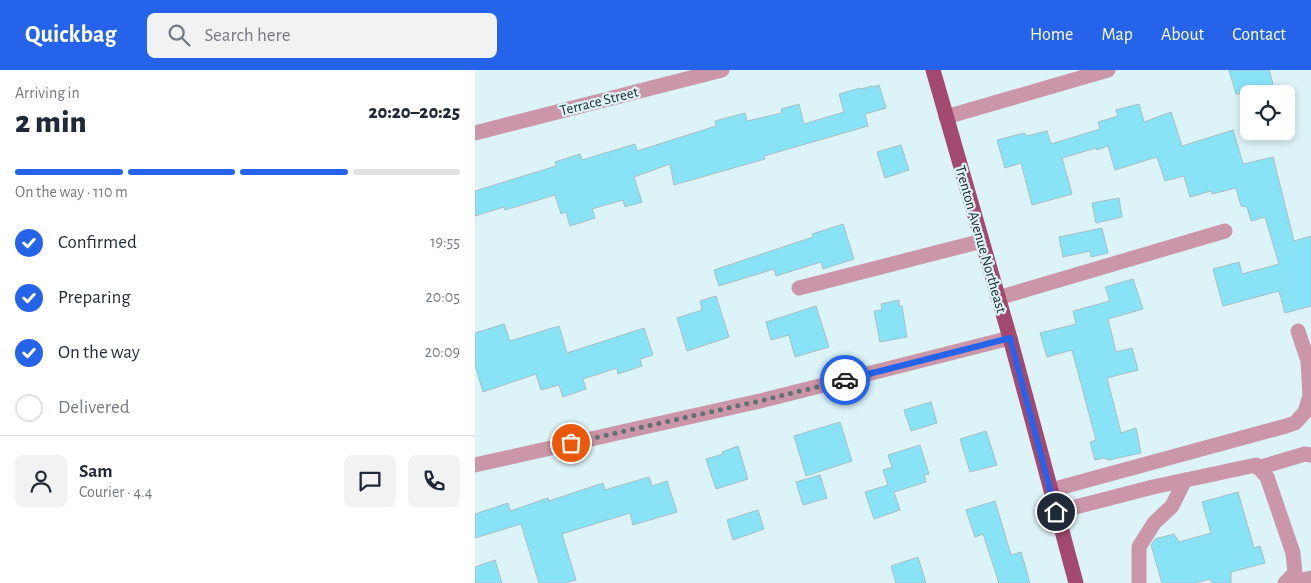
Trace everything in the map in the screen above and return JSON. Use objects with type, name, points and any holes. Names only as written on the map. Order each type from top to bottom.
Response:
[{"type":"main road","name":"Trenton Avenue Northeast","points":[[933,70],[1010,338],[1076,583]]},
{"type":"street","name":"Terrace Street","points":[[475,133],[723,70]]},
{"type":"street","points":[[946,117],[1107,70]]},
{"type":"street","points":[[998,298],[1225,231]]},
{"type":"street","points":[[799,288],[982,241]]},
{"type":"street","points":[[1051,490],[1295,423],[1305,412],[1310,395],[1308,361],[1298,330]]},
{"type":"street","points":[[475,465],[764,400],[1010,338]]},
{"type":"street","points":[[1258,468],[1305,454],[1311,455]]},
{"type":"street","points":[[1056,512],[1153,487],[1256,465],[1267,477],[1293,553],[1295,573],[1286,583]]},
{"type":"street","points":[[1139,583],[1139,546],[1154,523],[1172,506],[1185,480]]},
{"type":"street","points":[[1286,583],[1311,578]]},
{"type":"building","points":[[1229,70],[1269,70],[1273,85],[1240,85],[1240,94],[1236,94]]},
{"type":"building","points":[[879,85],[886,108],[865,114],[868,126],[764,156],[765,159],[674,185],[670,164],[634,177],[642,202],[625,207],[623,200],[592,209],[595,218],[570,226],[566,212],[561,214],[555,195],[505,210],[504,207],[475,216],[475,191],[556,166],[555,162],[580,154],[582,160],[635,144],[637,151],[716,126],[715,121],[745,113],[747,121],[782,113],[781,109],[799,104],[804,124],[844,112],[839,94]]},
{"type":"building","points":[[1139,104],[1144,122],[1171,112],[1182,146],[1233,130],[1243,164],[1273,157],[1294,241],[1311,236],[1311,306],[1285,313],[1279,291],[1223,306],[1213,269],[1239,262],[1242,274],[1279,264],[1265,217],[1251,221],[1247,207],[1241,206],[1236,188],[1212,194],[1211,191],[1190,197],[1184,176],[1165,181],[1157,157],[1115,170],[1108,146],[1062,158],[1072,194],[1032,205],[1021,163],[1005,168],[997,140],[1024,133],[1027,136],[1047,131],[1051,144],[1100,129],[1098,122],[1118,116],[1116,110]]},
{"type":"building","points":[[901,145],[909,170],[885,178],[877,152]]},
{"type":"building","points":[[1119,198],[1122,217],[1096,223],[1092,203]]},
{"type":"building","points":[[843,224],[854,259],[823,269],[821,262],[776,276],[774,269],[719,286],[714,270],[813,237],[812,234]]},
{"type":"building","points":[[1102,228],[1108,253],[1091,257],[1090,251],[1063,257],[1059,237]]},
{"type":"building","points":[[1133,279],[1143,309],[1108,319],[1116,352],[1132,348],[1138,370],[1107,378],[1121,433],[1136,428],[1141,453],[1109,460],[1104,458],[1095,460],[1090,442],[1096,440],[1072,350],[1047,357],[1040,333],[1076,324],[1073,311],[1110,301],[1105,287]]},
{"type":"building","points":[[716,296],[729,337],[687,351],[677,318],[702,310],[700,301]]},
{"type":"building","points":[[899,300],[899,306],[902,306],[907,337],[880,342],[874,311],[882,310],[881,304]]},
{"type":"building","points":[[816,306],[829,347],[795,357],[789,335],[771,340],[766,322]]},
{"type":"building","points":[[504,324],[510,341],[559,326],[567,353],[644,328],[653,355],[640,359],[642,366],[618,374],[617,368],[583,379],[586,389],[563,397],[559,385],[541,390],[536,374],[483,392],[475,365],[475,333]]},
{"type":"building","points":[[931,402],[937,423],[911,431],[904,410]]},
{"type":"building","points":[[840,422],[852,461],[806,476],[794,436]]},
{"type":"building","points":[[986,431],[997,465],[970,472],[960,439]]},
{"type":"building","points":[[920,445],[929,474],[924,475],[926,482],[894,492],[900,510],[874,519],[865,492],[888,485],[883,470],[892,467],[888,455]]},
{"type":"building","points":[[738,446],[748,479],[716,489],[706,459],[723,454],[722,452]]},
{"type":"building","points":[[820,475],[827,498],[803,505],[796,482]]},
{"type":"building","points":[[649,477],[652,486],[667,481],[677,512],[633,525],[630,513],[562,534],[576,580],[566,583],[539,583],[521,524],[475,538],[475,514],[508,503],[510,511],[548,498],[549,501],[603,483],[605,490]]},
{"type":"building","points":[[1238,492],[1254,548],[1260,546],[1265,563],[1231,572],[1231,583],[1212,583],[1210,579],[1195,583],[1162,583],[1151,545],[1155,539],[1174,534],[1179,542],[1211,533],[1202,502]]},
{"type":"building","points":[[995,501],[1011,555],[1021,552],[1030,583],[999,583],[983,534],[975,537],[966,510]]},
{"type":"building","points":[[758,510],[764,529],[733,540],[727,520]]},
{"type":"building","points":[[918,557],[926,583],[896,583],[891,566]]},
{"type":"building","points":[[495,560],[502,583],[475,583],[475,567]]},
{"type":"way so far","points":[[571,443],[845,380]]},
{"type":"route","points":[[845,380],[1010,338],[1056,512]]}]
